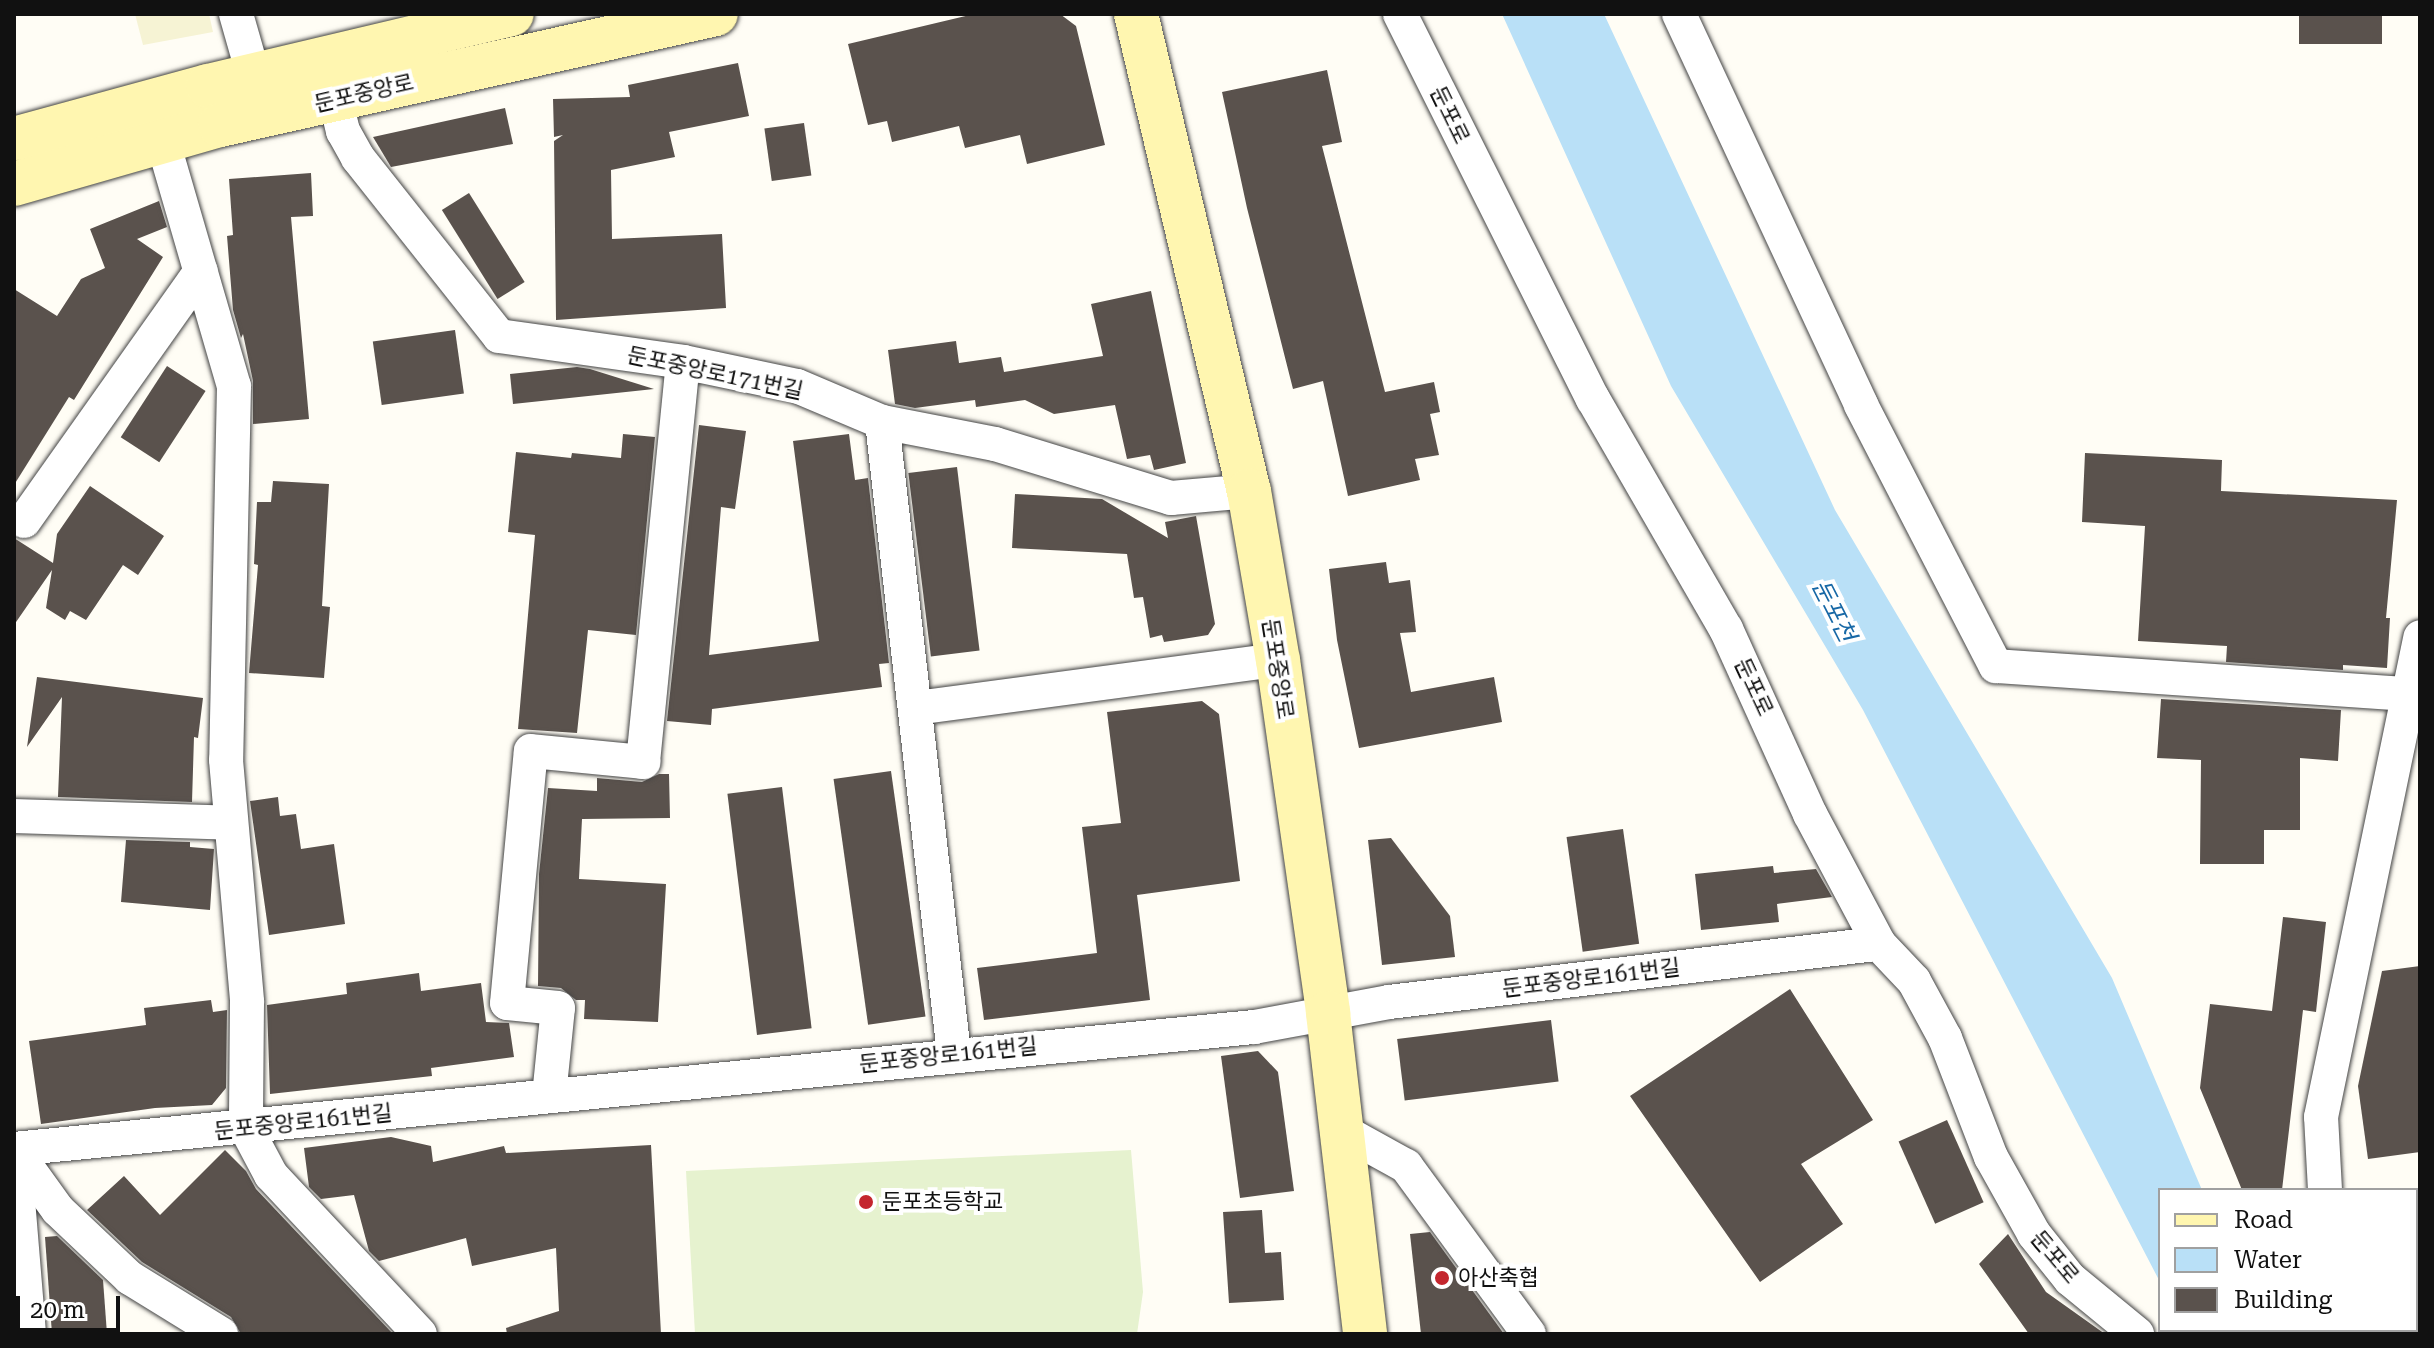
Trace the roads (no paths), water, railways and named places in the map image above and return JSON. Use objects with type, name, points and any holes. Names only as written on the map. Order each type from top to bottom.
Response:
[{"type":"street","points":[[236,14],[259,95]]},
{"type":"street","name":"둔포중앙로","points":[[14,184],[163,142],[259,95],[326,57],[512,14]]},
{"type":"street","name":"둔포중앙로","points":[[14,139],[259,95],[335,99],[716,14]]},
{"type":"street","name":"둔포중앙로","points":[[1136,14],[1249,491],[1278,660],[1328,1013],[1365,1334]]},
{"type":"street","name":"둔포로","points":[[1400,14],[1593,399],[1726,629],[1810,814],[1879,944],[1914,981],[1945,1038],[1991,1157],[2034,1234],[2070,1279],[2137,1334]]},
{"type":"street","points":[[1679,14],[1861,405],[1996,666],[2406,694]]},
{"type":"street","name":"둔포중앙로171번길","points":[[326,57],[343,131],[358,158],[499,336],[683,362],[797,386],[882,422],[995,444],[1171,498],[1249,491]]},
{"type":"street","points":[[163,142],[234,386],[226,760],[247,1002],[246,1128],[271,1175],[420,1334]]},
{"type":"street","points":[[24,521],[201,271]]},
{"type":"street","points":[[549,1096],[558,1008],[507,1003],[531,751],[643,762],[683,362]]},
{"type":"street","points":[[882,422],[954,1054]]},
{"type":"street","points":[[2325,1188],[2321,1117],[2420,637]]},
{"type":"street","points":[[916,708],[1278,660]]},
{"type":"street","points":[[14,816],[231,823]]},
{"type":"street","name":"둔포중앙로161번길","points":[[14,1149],[246,1128],[954,1054],[1254,1027],[1404,1000],[1879,944]]},
{"type":"street","points":[[1341,1130],[1406,1166],[1529,1334]]},
{"type":"street","points":[[14,1149],[29,1334]]},
{"type":"street","points":[[14,1149],[58,1210],[130,1278],[221,1334]]},
{"type":"water","name":"둔포천","points":[[1502,14],[1604,14],[1835,510],[2112,978],[2201,1188],[2158,1188],[2158,1278],[1863,710],[1671,386]]},
{"type":"water","points":[[2203,1332],[2359,1332],[2359,1334]]},
{"type":"place","name":"둔포초등학교","points":[[866,1202]]},
{"type":"place","name":"아산축협","points":[[1442,1278]]}]
